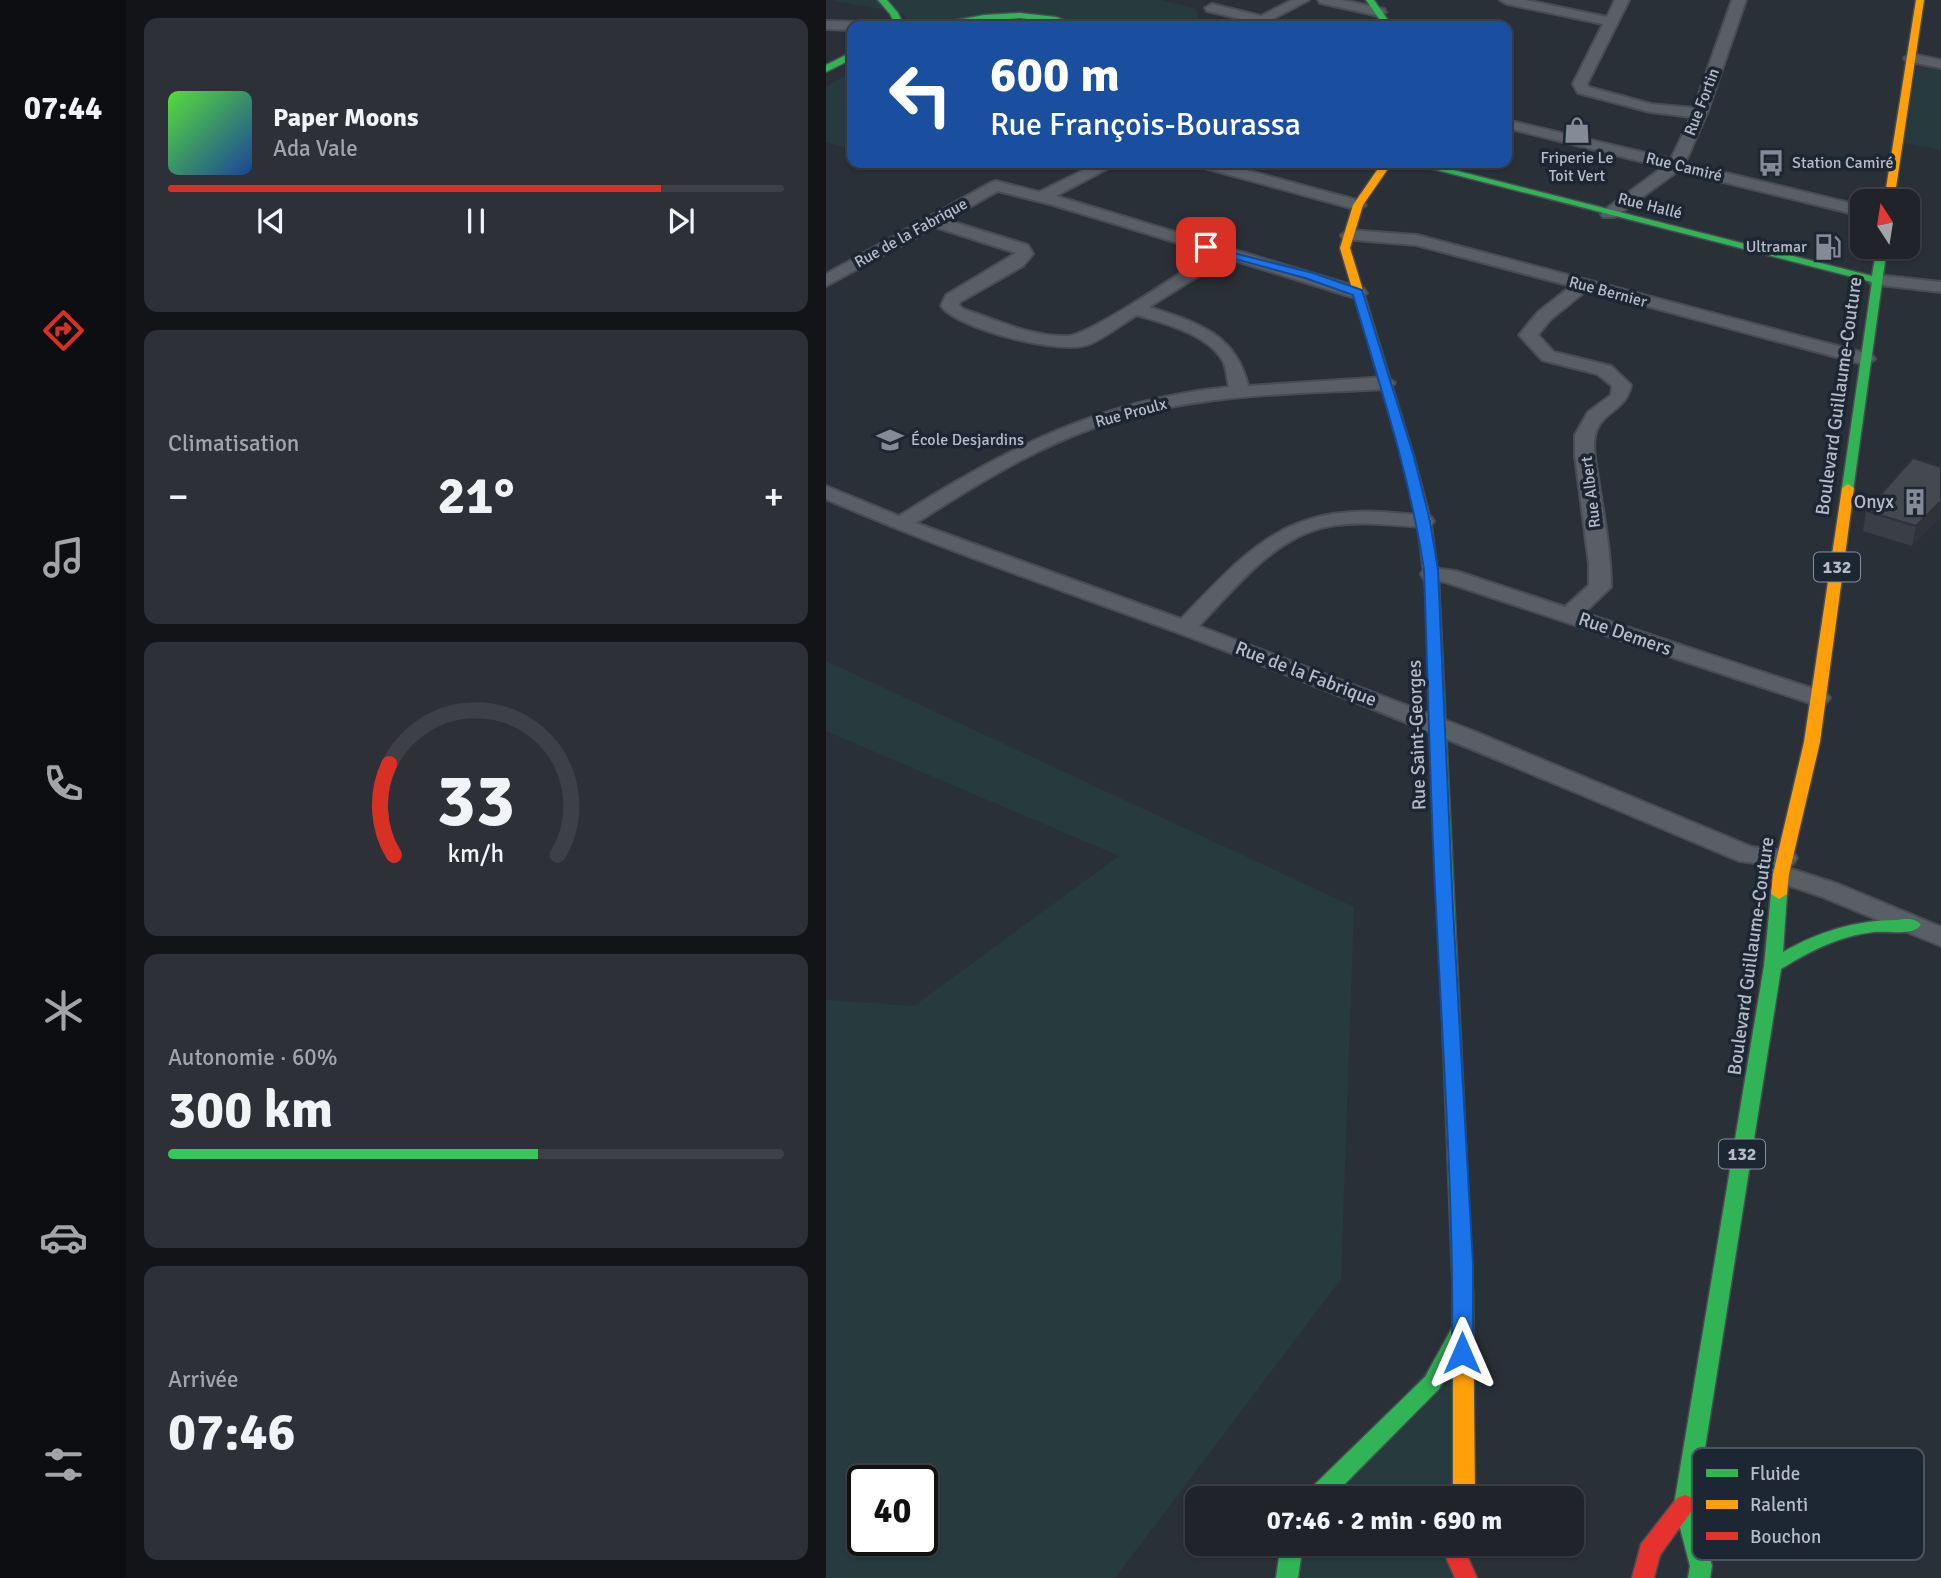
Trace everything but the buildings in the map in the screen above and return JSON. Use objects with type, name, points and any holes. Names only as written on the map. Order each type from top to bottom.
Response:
[{"type":"street","points":[[882,0],[898,21]]},
{"type":"street","points":[[1212,8],[1264,20],[1303,0]]},
{"type":"street","points":[[1325,0],[1375,6],[1385,21]]},
{"type":"street","points":[[1507,0],[1611,22]]},
{"type":"street","points":[[1622,0],[1580,84],[1583,90],[1650,108],[1700,113]]},
{"type":"street","name":"Rue Fortin","points":[[1609,214],[1676,165],[1700,113],[1739,0]]},
{"type":"street","points":[[1891,189],[1920,0]]},
{"type":"street","points":[[972,21],[1023,15],[1065,21]]},
{"type":"street","points":[[826,25],[847,26]]},
{"type":"street","points":[[826,69],[847,58]]},
{"type":"street","points":[[1911,58],[1941,64]]},
{"type":"street","name":"Rue Camiré","points":[[1512,125],[1850,208]]},
{"type":"street","points":[[1041,197],[1100,168]]},
{"type":"street","points":[[1221,168],[1358,205]]},
{"type":"street","name":"Rue Saint-Georges","points":[[1384,168],[1358,205],[1345,248],[1424,521],[1432,574],[1444,908],[1463,1264],[1464,1486]]},
{"type":"street","name":"Rue Hallé","points":[[1434,168],[1877,280]]},
{"type":"street","name":"Rue de la Fabrique","points":[[826,281],[996,186],[1041,197]]},
{"type":"street","points":[[1041,197],[1358,293]]},
{"type":"street","points":[[932,221],[1022,248],[1025,254],[1017,262],[952,299],[950,306],[957,313],[1048,341],[1069,344],[1084,340],[1224,253]]},
{"type":"street","name":"Rue Bernier","points":[[1349,235],[1417,240],[1582,286],[1866,359]]},
{"type":"street","name":"Boulevard Guillaume-Couture","points":[[1694,1448],[1773,966],[1783,866],[1812,742],[1880,259]]},
{"type":"street","points":[[1877,280],[1941,287]]},
{"type":"street","name":"Rue Albert","points":[[1569,615],[1600,587],[1600,564],[1585,456],[1585,435],[1595,416],[1620,397],[1622,385],[1604,370],[1548,356],[1528,335],[1544,316],[1582,286]]},
{"type":"street","points":[[1136,309],[1181,323],[1213,341],[1231,360],[1240,393]]},
{"type":"street","name":"Rue Proulx","points":[[900,524],[992,467],[1048,439],[1114,415],[1174,402],[1240,393],[1386,383]]},
{"type":"street","name":"Rue de la Fabrique","points":[[826,492],[900,524],[1185,628],[1439,725],[1748,855],[1783,866],[1829,890],[1941,937]]},
{"type":"street","points":[[1185,628],[1253,559],[1283,535],[1323,520],[1424,521]]},
{"type":"street","name":"Rue Demers","points":[[1432,574],[1448,576],[1818,698]]},
{"type":"street","points":[[1773,966],[1813,939],[1840,929],[1913,925]]},
{"type":"street","name":"Rue Saint-Georges","points":[[1328,1486],[1432,1382],[1462,1328]]},
{"type":"street","name":"Boulevard Guillaume-Couture","points":[[1692,1462],[1685,1505],[1692,1532]]},
{"type":"street","name":"Boulevard Guillaume-Couture","points":[[1643,1578],[1649,1551],[1685,1505]]},
{"type":"street","points":[[1287,1578],[1291,1556]]},
{"type":"street","points":[[1457,1556],[1468,1578]]},
{"type":"street","points":[[1466,1556],[1468,1578]]},
{"type":"street","name":"Boulevard Guillaume-Couture","points":[[1699,1560],[1699,1578]]},
{"type":"green space","points":[[830,0],[1160,0],[1195,8],[1200,21],[909,21],[902,13]]},
{"type":"green space","points":[[1941,62],[1941,150],[1904,143],[1917,63]]},
{"type":"green space","points":[[847,75],[847,148],[826,142],[826,87]]},
{"type":"green space","points":[[826,661],[1354,907],[1341,1279],[1115,1578],[826,1578],[826,1000],[914,1006],[1119,856],[826,731]]},
{"type":"green space","points":[[1462,1328],[1464,1486],[1326,1486]]},
{"type":"green space","points":[[1290,1556],[1467,1556],[1470,1578],[1287,1578]]},
{"type":"traffic: fast","points":[[882,0],[898,21]]},
{"type":"traffic: fast","points":[[1370,0],[1385,21]]},
{"type":"traffic: fast","points":[[963,21],[1020,15],[1059,21]]},
{"type":"traffic: fast","points":[[826,69],[847,58]]},
{"type":"traffic: fast","points":[[1435,168],[1877,280]]},
{"type":"traffic: fast","points":[[1848,488],[1880,259]]},
{"type":"traffic: fast","points":[[1432,585],[1463,1293]]},
{"type":"traffic: fast","points":[[1694,1448],[1773,966],[1779,894]]},
{"type":"traffic: fast","points":[[1773,966],[1808,946],[1839,933],[1872,927],[1913,925]]},
{"type":"traffic: fast","points":[[1328,1486],[1432,1383],[1460,1332]]},
{"type":"traffic: fast","points":[[1692,1462],[1685,1505],[1692,1532]]},
{"type":"traffic: fast","points":[[1287,1578],[1290,1556]]},
{"type":"traffic: fast","points":[[1699,1560],[1699,1578]]},
{"type":"traffic: slow","points":[[1891,189],[1920,0]]},
{"type":"traffic: slow","points":[[1384,168],[1358,205],[1345,248],[1408,457],[1424,521],[1432,585]]},
{"type":"traffic: slow","points":[[1779,894],[1781,874],[1812,742],[1848,488]]},
{"type":"traffic: slow","points":[[1463,1293],[1464,1486]]},
{"type":"traffic: jam","points":[[1643,1578],[1649,1551],[1685,1505]]},
{"type":"traffic: jam","points":[[1456,1556],[1466,1578]]},
{"type":"place","name":"Friperie Le Toit Vert","points":[[1577,130]]},
{"type":"place","name":"Station Camiré","points":[[1771,163]]},
{"type":"place","name":"Ultramar","points":[[1828,247]]},
{"type":"place","name":"École Desjardins","points":[[890,440]]},
{"type":"place","name":"Onyx","points":[[1915,502]]},
{"type":"route","points":[[1206,247],[1358,293],[1408,457],[1424,521],[1431,570],[1444,908],[1456,1093],[1463,1264],[1462,1353]]}]
